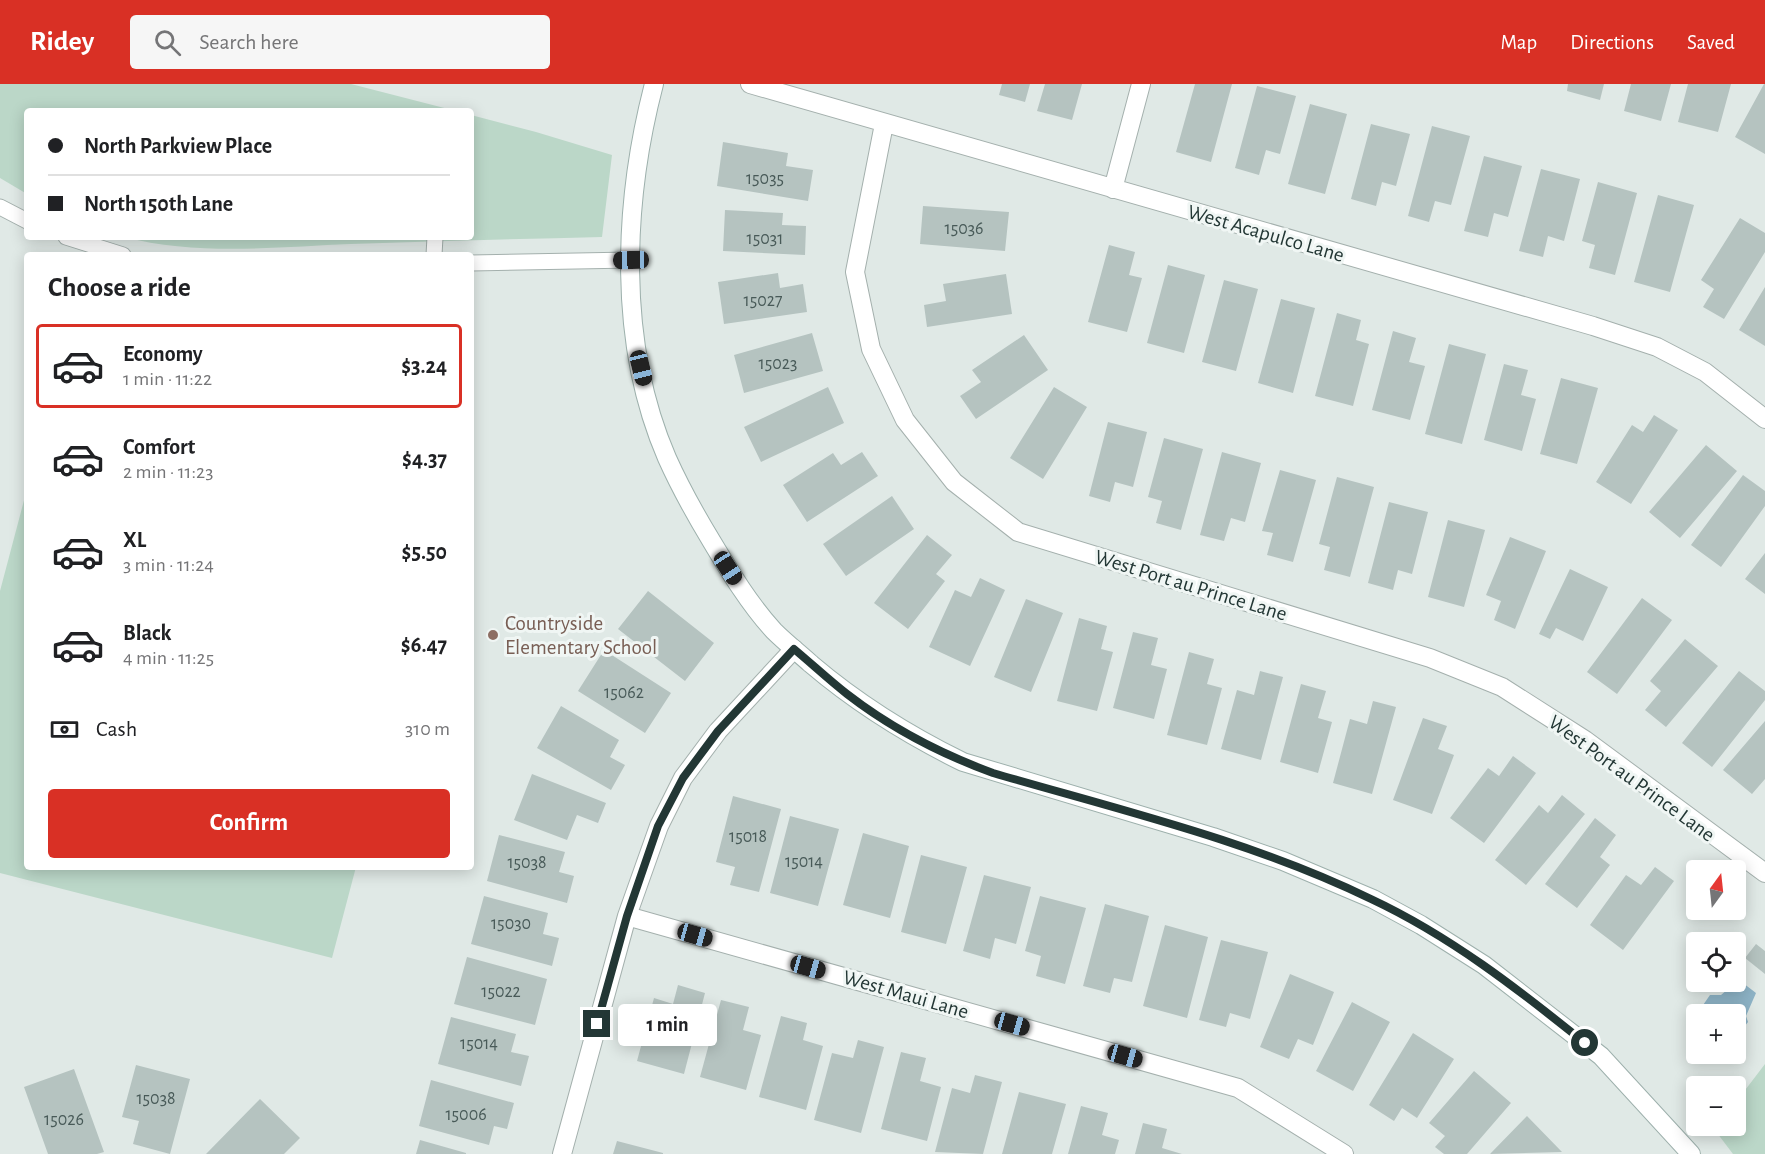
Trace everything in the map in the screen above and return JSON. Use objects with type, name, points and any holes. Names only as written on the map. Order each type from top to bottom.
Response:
[{"type":"street","points":[[654,84],[643,123],[632,202],[630,289],[641,368],[652,416],[690,506],[740,586],[774,630],[847,694],[928,745],[963,762],[993,773],[1213,837],[1283,861],[1373,899],[1421,925],[1484,965],[1601,1056],[1691,1154]]},
{"type":"street","name":"West Acapulco Lane","points":[[750,84],[1657,346],[1705,372],[1765,419]]},
{"type":"street","points":[[1113,189],[1141,84]]},
{"type":"street","name":"West Port au Prince Lane","points":[[884,124],[855,272],[871,349],[890,390],[905,420],[954,482],[1018,532],[1430,658],[1502,687],[1585,740],[1765,873]]},
{"type":"street","points":[[562,1154],[627,916],[658,826],[683,778],[718,731],[794,649]]},
{"type":"street","name":"West Maui Lane","points":[[627,916],[1238,1088],[1344,1154]]},
{"type":"lane","points":[[0,207],[24,219]]},
{"type":"lane","points":[[76,240],[114,252]]},
{"type":"lane","points":[[474,263],[631,260]]},
{"type":"green space","points":[[0,84],[351,84],[444,108],[24,108],[24,192],[0,178]]},
{"type":"green space","points":[[474,116],[612,155],[602,237],[237,249],[180,247],[138,240],[474,240]]},
{"type":"green space","points":[[24,500],[24,870],[355,870],[332,958],[0,873],[0,591]]},
{"type":"green space","points":[[1765,1064],[1765,1154],[1733,1154],[1719,1136],[1746,1136],[1746,1089]]},
{"type":"water","points":[[1746,985],[1756,993],[1746,1016],[1746,1004],[1704,1004],[1710,995],[1721,995],[1725,992],[1746,992]]},
{"type":"building","points":[[1002,84],[1030,84],[1025,102],[999,95]]},
{"type":"building","points":[[1045,84],[1082,84],[1072,120],[1037,111]]},
{"type":"building","points":[[1195,84],[1232,84],[1211,162],[1176,152]]},
{"type":"building","points":[[1568,84],[1604,84],[1600,100],[1567,91]]},
{"type":"building","points":[[1631,84],[1671,84],[1661,121],[1624,111]]},
{"type":"building","points":[[1688,84],[1731,84],[1718,132],[1678,122]]},
{"type":"building","points":[[1765,84],[1765,154],[1735,137]]},
{"type":"building","points":[[1257,86],[1296,96],[1280,154],[1266,150],[1259,175],[1235,168]]},
{"type":"building","points":[[1310,104],[1347,114],[1325,194],[1288,184]]},
{"type":"building","points":[[1371,124],[1410,134],[1396,186],[1382,182],[1376,206],[1351,199]]},
{"type":"building","points":[[1432,126],[1470,136],[1451,205],[1435,201],[1429,222],[1408,216]]},
{"type":"building","points":[[723,142],[788,153],[786,166],[813,170],[808,201],[717,186]]},
{"type":"building","points":[[1484,156],[1522,166],[1508,217],[1494,213],[1488,237],[1464,231]]},
{"type":"building","points":[[1541,169],[1580,179],[1564,241],[1548,236],[1543,257],[1519,251]]},
{"type":"building","points":[[1598,182],[1637,193],[1615,275],[1589,268],[1595,245],[1582,241]]},
{"type":"building","points":[[1658,195],[1694,205],[1670,292],[1634,282]]},
{"type":"building","points":[[923,206],[1009,212],[1005,251],[920,244]]},
{"type":"building","points":[[725,210],[783,213],[782,225],[806,226],[805,255],[723,251]]},
{"type":"building","points":[[1740,218],[1765,233],[1765,252],[1724,319],[1703,307],[1714,289],[1701,280]]},
{"type":"building","points":[[1109,245],[1135,252],[1129,275],[1142,278],[1127,332],[1088,322]]},
{"type":"building","points":[[1168,265],[1205,275],[1184,353],[1147,343]]},
{"type":"building","points":[[778,273],[780,288],[803,284],[807,312],[724,324],[718,282]]},
{"type":"building","points":[[1006,274],[1012,314],[927,327],[924,305],[946,301],[943,284]]},
{"type":"building","points":[[1224,280],[1258,289],[1236,371],[1202,362]]},
{"type":"building","points":[[1765,287],[1765,346],[1739,330]]},
{"type":"building","points":[[1281,299],[1315,308],[1293,393],[1258,383]]},
{"type":"building","points":[[1337,313],[1361,320],[1356,340],[1369,344],[1353,406],[1315,396]]},
{"type":"building","points":[[1393,331],[1416,338],[1409,362],[1425,366],[1410,420],[1372,410]]},
{"type":"building","points":[[812,333],[823,371],[744,393],[734,355]]},
{"type":"building","points":[[1024,335],[1048,370],[976,419],[960,396],[981,382],[972,370]]},
{"type":"building","points":[[1449,344],[1486,354],[1462,444],[1425,434]]},
{"type":"building","points":[[1504,364],[1528,370],[1521,395],[1536,399],[1522,451],[1484,440]]},
{"type":"building","points":[[1561,378],[1598,388],[1577,464],[1540,454]]},
{"type":"building","points":[[828,387],[844,423],[761,462],[744,427]]},
{"type":"building","points":[[1054,387],[1087,407],[1043,479],[1010,458]]},
{"type":"building","points":[[1654,415],[1678,430],[1631,504],[1596,482],[1632,425],[1643,432]]},
{"type":"building","points":[[1108,422],[1147,432],[1133,487],[1115,482],[1110,502],[1089,496]]},
{"type":"building","points":[[1164,438],[1203,449],[1181,530],[1156,523],[1162,501],[1148,497]]},
{"type":"building","points":[[1706,445],[1737,471],[1680,538],[1649,512]]},
{"type":"building","points":[[862,452],[878,476],[807,522],[783,485],[833,453],[841,465]]},
{"type":"building","points":[[1222,452],[1261,463],[1245,522],[1231,518],[1224,541],[1200,535]]},
{"type":"building","points":[[1280,470],[1316,480],[1293,562],[1267,555],[1273,533],[1262,531]]},
{"type":"building","points":[[1743,475],[1765,491],[1765,506],[1721,567],[1691,545]]},
{"type":"building","points":[[1337,477],[1374,487],[1350,577],[1324,570],[1330,547],[1319,544]]},
{"type":"building","points":[[892,496],[914,529],[846,576],[823,544]]},
{"type":"building","points":[[1389,502],[1428,512],[1412,574],[1398,570],[1393,590],[1368,583]]},
{"type":"building","points":[[1448,520],[1485,530],[1464,607],[1428,597]]},
{"type":"building","points":[[927,535],[952,555],[936,574],[945,581],[908,629],[874,603]]},
{"type":"building","points":[[1510,537],[1546,551],[1515,629],[1494,620],[1501,601],[1486,595]]},
{"type":"building","points":[[1765,553],[1765,594],[1745,579]]},
{"type":"building","points":[[1570,569],[1608,587],[1583,641],[1556,628],[1550,639],[1539,634]]},
{"type":"building","points":[[980,578],[1005,590],[970,666],[929,647],[955,590],[971,597]]},
{"type":"building","points":[[648,591],[714,643],[685,681],[618,629]]},
{"type":"building","points":[[1642,598],[1672,620],[1617,694],[1587,672]]},
{"type":"building","points":[[1026,599],[1063,613],[1031,692],[994,677]]},
{"type":"building","points":[[1079,618],[1107,626],[1101,649],[1113,652],[1097,711],[1057,701]]},
{"type":"building","points":[[1133,632],[1158,638],[1151,665],[1167,669],[1154,719],[1113,708]]},
{"type":"building","points":[[1685,639],[1718,666],[1666,727],[1645,710],[1661,691],[1650,681]]},
{"type":"building","points":[[604,650],[671,693],[645,733],[578,691]]},
{"type":"building","points":[[1189,652],[1214,659],[1207,684],[1222,688],[1207,745],[1167,735]]},
{"type":"building","points":[[1260,671],[1283,677],[1261,760],[1221,749],[1237,690],[1254,695]]},
{"type":"building","points":[[1739,671],[1765,691],[1765,700],[1712,767],[1682,743]]},
{"type":"building","points":[[1301,684],[1326,691],[1318,718],[1332,722],[1318,773],[1280,762]]},
{"type":"building","points":[[1373,701],[1396,707],[1372,794],[1333,783],[1350,719],[1367,724]]},
{"type":"building","points":[[561,706],[619,740],[610,757],[625,765],[611,790],[537,748]]},
{"type":"building","points":[[1423,718],[1447,726],[1438,749],[1454,755],[1432,814],[1393,800]]},
{"type":"building","points":[[1765,721],[1765,779],[1752,794],[1723,770]]},
{"type":"building","points":[[1513,756],[1536,773],[1484,843],[1450,818],[1488,768],[1499,776]]},
{"type":"building","points":[[532,774],[606,803],[598,823],[577,815],[567,840],[514,820]]},
{"type":"building","points":[[1562,795],[1585,814],[1526,885],[1495,860],[1539,805],[1548,813]]},
{"type":"building","points":[[733,796],[781,809],[759,892],[730,885],[735,867],[716,862]]},
{"type":"building","points":[[790,816],[839,829],[818,906],[770,893]]},
{"type":"building","points":[[1595,818],[1616,835],[1600,857],[1610,865],[1577,908],[1545,884]]},
{"type":"building","points":[[863,833],[909,846],[890,918],[843,905]]},
{"type":"building","points":[[499,835],[565,852],[559,872],[574,876],[567,903],[487,881]]},
{"type":"building","points":[[921,855],[967,867],[946,944],[901,932]]},
{"type":"building","points":[[1655,867],[1674,881],[1623,950],[1590,925],[1626,875],[1641,885]]},
{"type":"building","points":[[984,875],[1031,887],[1016,944],[995,938],[990,959],[963,951]]},
{"type":"building","points":[[484,896],[548,913],[543,934],[559,938],[552,966],[471,944]]},
{"type":"building","points":[[1040,896],[1086,908],[1065,984],[1036,976],[1041,956],[1025,951]]},
{"type":"building","points":[[1105,904],[1149,916],[1132,982],[1114,978],[1110,993],[1083,986]]},
{"type":"building","points":[[1165,925],[1208,937],[1187,1018],[1143,1006]]},
{"type":"building","points":[[1221,940],[1268,952],[1250,1019],[1230,1013],[1226,1027],[1199,1020]]},
{"type":"building","points":[[1756,944],[1765,951],[1765,974],[1746,959]]},
{"type":"building","points":[[467,957],[547,979],[535,1025],[454,1004]]},
{"type":"building","points":[[1290,974],[1334,992],[1313,1045],[1298,1039],[1289,1059],[1260,1047]]},
{"type":"building","points":[[678,985],[705,993],[684,1074],[637,1061],[654,998],[673,1004]]},
{"type":"building","points":[[721,1000],[749,1007],[743,1030],[761,1035],[746,1090],[700,1077]]},
{"type":"building","points":[[1352,1002],[1390,1022],[1353,1091],[1316,1071]]},
{"type":"building","points":[[781,1016],[807,1023],[803,1040],[823,1046],[806,1110],[759,1097]]},
{"type":"building","points":[[451,1017],[516,1034],[511,1052],[529,1056],[521,1086],[438,1064]]},
{"type":"building","points":[[1413,1033],[1454,1059],[1417,1118],[1402,1108],[1394,1121],[1369,1105]]},
{"type":"building","points":[[858,1040],[884,1047],[861,1133],[814,1120],[832,1053],[853,1058]]},
{"type":"building","points":[[901,1052],[926,1058],[920,1081],[941,1087],[927,1141],[881,1129]]},
{"type":"building","points":[[136,1065],[190,1079],[170,1154],[133,1144],[139,1121],[122,1117]]},
{"type":"building","points":[[74,1069],[104,1152],[48,1154],[24,1087]]},
{"type":"building","points":[[1474,1071],[1511,1103],[1467,1154],[1444,1154],[1435,1147],[1445,1136],[1429,1123]]},
{"type":"building","points":[[975,1075],[1002,1082],[983,1154],[935,1152],[952,1088],[970,1093]]},
{"type":"building","points":[[431,1080],[514,1103],[507,1129],[494,1126],[489,1145],[419,1126]]},
{"type":"building","points":[[1019,1092],[1066,1104],[1052,1154],[1002,1154]]},
{"type":"building","points":[[260,1099],[300,1138],[284,1154],[206,1154]]},
{"type":"building","points":[[1081,1106],[1108,1113],[1102,1135],[1119,1140],[1115,1154],[1068,1154]]},
{"type":"building","points":[[1527,1116],[1562,1152],[1490,1154]]},
{"type":"building","points":[[1143,1123],[1167,1129],[1162,1148],[1182,1154],[1135,1154]]},
{"type":"building","points":[[420,1140],[466,1153],[466,1154],[416,1154]]},
{"type":"building","points":[[617,1141],[663,1153],[663,1154],[613,1154]]},
{"type":"place","name":"Countryside Elementary School","points":[[493,635]]},
{"type":"route","points":[[597,1024],[627,916],[658,826],[683,778],[718,731],[794,649],[847,694],[892,724],[963,762],[993,773],[1213,837],[1283,861],[1373,899],[1421,925],[1484,965],[1585,1043]]}]
